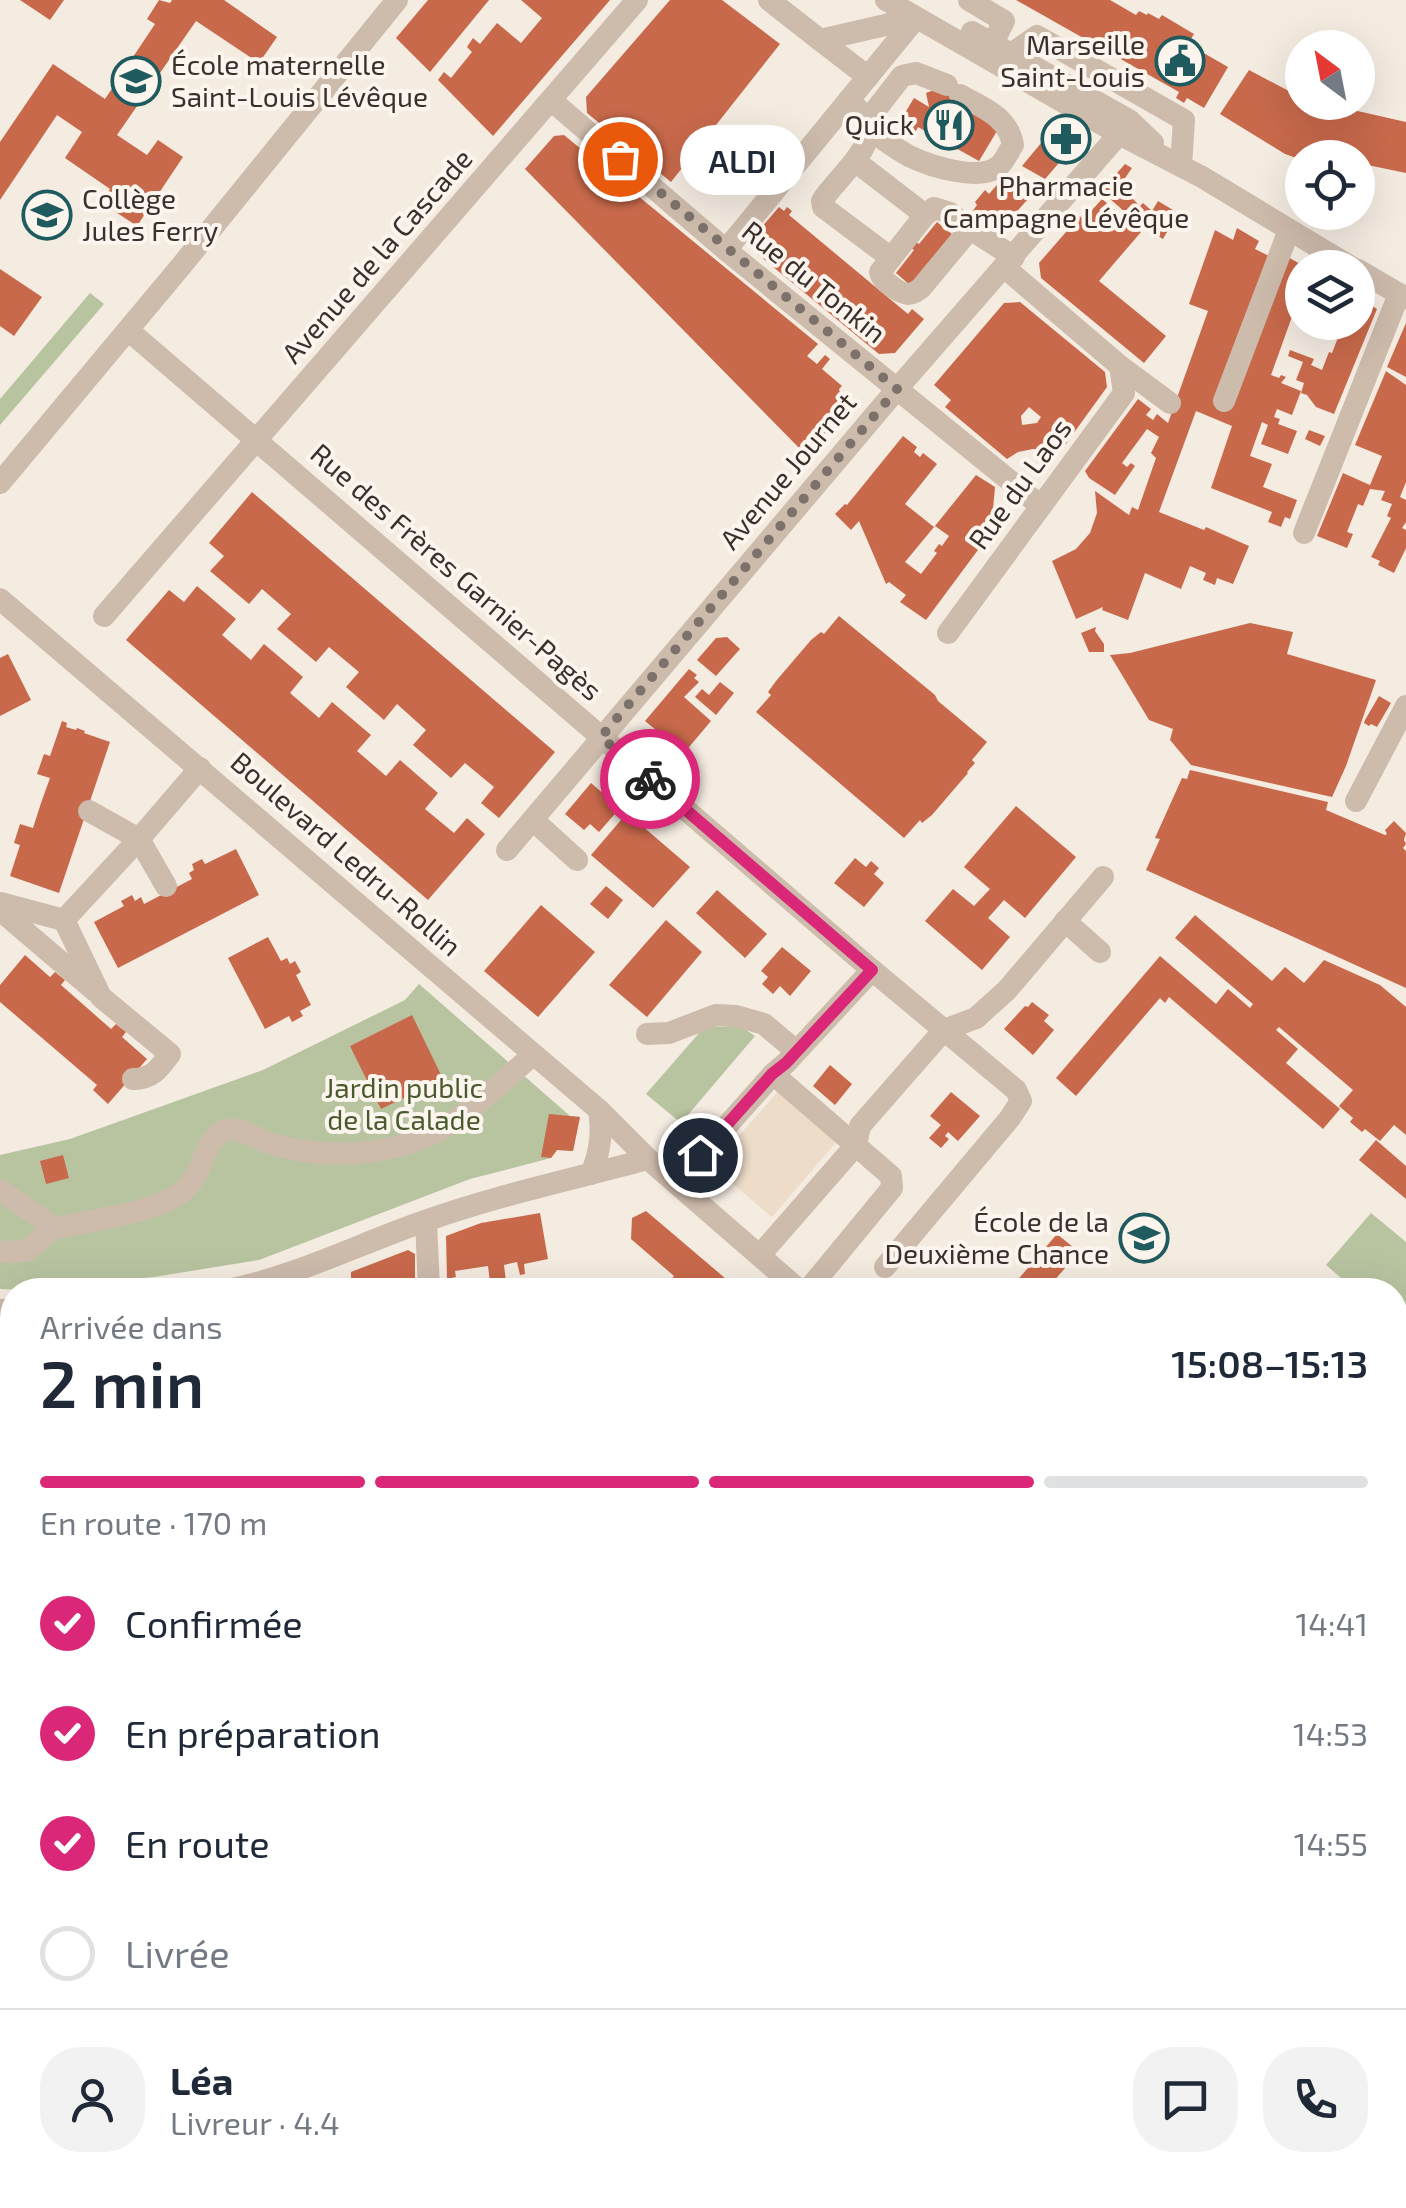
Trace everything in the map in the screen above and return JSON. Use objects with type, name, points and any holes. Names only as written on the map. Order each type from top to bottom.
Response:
[{"type":"street","points":[[0,483],[398,0]]},
{"type":"street","name":"Avenue de la Cascade","points":[[104,616],[637,0]]},
{"type":"street","points":[[769,0],[868,77]]},
{"type":"street","points":[[886,0],[916,9],[1119,134],[1178,164],[1285,228]]},
{"type":"street","points":[[969,0],[1004,21],[998,56]]},
{"type":"street","points":[[820,40],[916,9]]},
{"type":"street","points":[[726,250],[868,77],[916,9]]},
{"type":"street","points":[[998,56],[1037,36],[1184,120],[1178,164]]},
{"type":"street","points":[[998,56],[1128,120],[1178,164]]},
{"type":"street","points":[[849,100],[868,125],[889,144],[912,158],[956,171],[978,172],[1002,164],[1013,144],[1011,135],[1002,120],[953,90],[916,73],[902,76],[868,125],[868,138],[855,161],[824,196],[823,206],[891,258]]},
{"type":"street","name":"Rue du Tonkin","points":[[552,101],[726,250],[1041,506]]},
{"type":"street","name":"Avenue Journet","points":[[506,850],[1119,134]]},
{"type":"street","points":[[855,161],[925,215]]},
{"type":"street","points":[[970,229],[922,288],[911,294],[880,278],[880,272],[925,215],[934,208],[942,210],[970,229],[1009,262],[1120,366],[1170,403]]},
{"type":"street","points":[[1224,401],[1288,230],[1322,250]]},
{"type":"street","points":[[1304,533],[1402,296],[1375,280]]},
{"type":"street","name":"Rue des Frères Garnier-Pagès","points":[[128,330],[1016,1090],[1020,1101],[1010,1118],[886,1267]]},
{"type":"street","name":"Rue du Laos","points":[[948,633],[1124,394],[1120,366]]},
{"type":"street","name":"Boulevard Ledru-Rollin","points":[[0,599],[599,1110],[781,1278]]},
{"type":"street","points":[[1356,801],[1406,706]]},
{"type":"street","points":[[64,920],[200,768]]},
{"type":"street","points":[[89,811],[139,839],[166,886]]},
{"type":"street","points":[[533,820],[577,860]]},
{"type":"street","points":[[760,1255],[856,1145],[860,1126],[944,1030],[976,1018],[996,1000],[1103,877]]},
{"type":"street","points":[[0,906],[64,920]]},
{"type":"street","points":[[0,906],[170,1054],[155,1074],[133,1079]]},
{"type":"street","points":[[64,920],[101,997]]},
{"type":"street","points":[[1065,922],[1100,952]]},
{"type":"street","points":[[677,1182],[772,1074],[872,970]]},
{"type":"street","points":[[647,1034],[668,1033],[716,1015],[736,1016],[764,1024],[796,1051]]},
{"type":"street","points":[[0,1252],[26,1251],[55,1228],[144,1209],[179,1195],[192,1182],[213,1140],[234,1128],[270,1144],[302,1151],[384,1150],[417,1141],[447,1126],[533,1056]]},
{"type":"street","points":[[772,1074],[891,1176],[892,1188],[818,1278]]},
{"type":"street","points":[[590,1174],[598,1156],[599,1110]]},
{"type":"street","points":[[277,1278],[426,1220],[648,1159]]},
{"type":"street","points":[[0,1190],[55,1228]]},
{"type":"street","points":[[426,1220],[428,1278]]},
{"type":"green space","points":[[90,293],[104,304],[0,425],[0,399]]},
{"type":"green space","name":"Jardin public de la Calade","points":[[419,984],[570,1116],[580,1117],[573,1151],[557,1150],[551,1158],[470,1179],[259,1260],[144,1278],[0,1278],[0,1155],[70,1139],[263,1070],[405,1000]]},
{"type":"green space","points":[[740,1026],[755,1036],[681,1123],[646,1094],[700,1032],[709,1027]]},
{"type":"green space","points":[[1371,1213],[1406,1242],[1406,1278],[1341,1278],[1326,1265]]},
{"type":"shaded area","points":[[785,1084],[844,1133],[772,1217],[712,1166]]},
{"type":"building","points":[[20,0],[64,0],[50,20]]},
{"type":"building","points":[[159,0],[224,0],[277,37],[259,63],[196,21],[117,135],[147,155],[158,140],[183,157],[137,226],[102,203],[110,189],[65,158],[82,132],[57,115],[0,200],[0,142],[53,64],[105,99],[155,24],[147,19]]},
{"type":"building","points":[[428,0],[489,0],[430,72],[396,38]]},
{"type":"building","points":[[521,0],[610,0],[493,136],[438,80],[444,72],[451,78],[472,52],[467,47],[473,38],[480,44],[497,23],[521,43],[542,18]]},
{"type":"building","points":[[670,0],[722,0],[780,44],[671,182],[587,113],[586,97]]},
{"type":"building","points":[[1016,0],[1110,0],[1136,15],[1139,11],[1159,19],[1162,15],[1194,34],[1188,44],[1228,67],[1204,108],[1187,98],[1184,103],[1176,98],[1179,92]]},
{"type":"building","points":[[1249,70],[1285,89],[1285,120],[1375,120],[1375,115],[1406,122],[1406,173],[1375,167],[1375,140],[1285,140],[1285,154],[1220,114]]},
{"type":"building","name":"Quick","points":[[956,82],[962,103],[1000,126],[979,161],[918,127],[915,133],[899,123],[914,98],[929,107],[926,93]]},
{"type":"building","points":[[1056,125],[1079,140],[1045,179],[1022,166]]},
{"type":"building","points":[[564,135],[818,344],[807,356],[817,364],[825,355],[830,359],[822,369],[842,386],[836,403],[840,417],[806,455],[525,169],[554,136]]},
{"type":"building","points":[[1125,164],[1132,168],[1123,181],[1132,188],[1128,194],[1140,206],[1143,203],[1152,211],[1158,201],[1178,213],[1163,239],[1142,227],[1101,191]]},
{"type":"building","points":[[1003,178],[1028,199],[998,233],[972,212],[985,190],[989,194]]},
{"type":"building","points":[[1102,199],[1141,232],[1099,281],[1166,336],[1144,363],[1041,278],[1039,263],[1080,216],[1083,220]]},
{"type":"building","points":[[779,207],[792,211],[789,215],[908,314],[912,309],[924,319],[895,353],[879,354],[755,252],[754,236]]},
{"type":"building","points":[[937,222],[952,234],[910,285],[896,273],[914,250],[911,248]]},
{"type":"building","points":[[1237,228],[1259,241],[1255,249],[1269,256],[1285,256],[1285,336],[1271,375],[1286,377],[1281,383],[1301,391],[1292,415],[1277,409],[1274,417],[1280,419],[1278,424],[1297,431],[1288,454],[1261,444],[1268,425],[1262,422],[1250,456],[1272,464],[1263,487],[1297,500],[1290,519],[1285,517],[1281,527],[1268,522],[1272,512],[1211,488],[1232,426],[1196,411],[1159,512],[1249,546],[1233,584],[1217,578],[1215,585],[1203,580],[1206,573],[1190,566],[1181,589],[1145,573],[1128,620],[1102,610],[1103,607],[1076,619],[1052,561],[1076,549],[1090,533],[1097,513],[1095,491],[1129,515],[1132,507],[1138,510],[1156,458],[1151,453],[1159,437],[1147,429],[1122,463],[1135,466],[1115,495],[1085,471],[1138,399],[1151,409],[1146,415],[1153,420],[1157,414],[1168,423],[1208,311],[1189,304],[1215,230],[1233,240]]},
{"type":"building","points":[[0,269],[42,297],[14,336],[0,326]]},
{"type":"building","points":[[1020,302],[1105,372],[1107,387],[1060,452],[1033,449],[1007,459],[945,407],[951,400],[934,385],[1004,303]],"holes":[[[1029,407],[1041,417],[1037,423],[1022,425],[1021,416]]]},
{"type":"building","points":[[1406,323],[1406,377],[1387,367]]},
{"type":"building","points":[[1337,340],[1364,340],[1334,414],[1316,407],[1301,393],[1304,383],[1296,380],[1303,362],[1288,356],[1290,350],[1314,359],[1311,365],[1322,370],[1329,352],[1332,353]]},
{"type":"building","points":[[1386,371],[1406,385],[1406,482],[1400,497],[1406,500],[1406,522],[1402,528],[1406,530],[1406,548],[1394,573],[1371,557],[1391,518],[1387,516],[1392,504],[1381,500],[1385,491],[1370,489],[1363,506],[1358,504],[1347,532],[1353,534],[1347,548],[1317,536],[1343,473],[1370,485],[1382,456],[1355,445]]},
{"type":"building","points":[[1309,430],[1325,436],[1320,446],[1305,439]]},
{"type":"building","points":[[903,436],[917,447],[914,452],[920,457],[923,453],[937,464],[905,504],[934,527],[905,562],[921,574],[939,544],[942,546],[949,536],[935,526],[976,475],[995,487],[995,527],[926,620],[900,602],[906,595],[889,582],[886,584],[859,521],[851,530],[835,514],[847,505]]},
{"type":"building","points":[[252,492],[555,752],[499,818],[481,803],[494,787],[465,763],[451,778],[413,745],[426,730],[397,704],[384,720],[346,687],[359,672],[329,647],[316,662],[277,629],[291,614],[262,589],[249,604],[210,571],[224,556],[209,543]]},
{"type":"building","points":[[197,586],[236,619],[222,635],[251,660],[264,644],[303,677],[290,693],[319,718],[332,702],[371,735],[357,751],[386,776],[400,760],[438,793],[425,809],[454,833],[467,818],[485,834],[428,900],[126,640],[169,590],[184,602]]},
{"type":"building","points":[[839,616],[987,742],[972,760],[975,763],[968,773],[932,815],[922,823],[920,820],[904,838],[756,712],[811,640],[821,632],[824,634]]},
{"type":"building","points":[[1250,623],[1293,632],[1287,654],[1376,680],[1332,797],[1191,765],[1170,740],[1173,729],[1149,720],[1110,655]]},
{"type":"building","points":[[1096,627],[1104,652],[1089,652],[1081,633]]},
{"type":"building","points":[[727,637],[740,649],[716,676],[697,660],[716,638]]},
{"type":"building","points":[[8,654],[31,700],[0,716],[0,658]]},
{"type":"building","points":[[689,669],[699,682],[684,697],[711,721],[684,753],[645,721]]},
{"type":"building","points":[[720,682],[734,693],[716,715],[695,697],[702,689],[709,695]]},
{"type":"building","points":[[1379,696],[1391,703],[1377,727],[1369,726],[1365,720]]},
{"type":"building","points":[[62,721],[67,723],[66,727],[110,742],[59,893],[10,876],[20,845],[14,843],[20,824],[33,828],[50,778],[37,774],[44,754],[50,756]]},
{"type":"building","points":[[1190,770],[1328,802],[1326,810],[1385,835],[1394,821],[1406,833],[1406,988],[1146,870],[1160,839],[1155,838],[1182,778],[1187,779]]},
{"type":"building","points":[[591,783],[620,808],[599,832],[590,824],[584,830],[565,814]]},
{"type":"building","points":[[1016,806],[1076,857],[1025,918],[1004,900],[988,918],[1010,937],[982,970],[925,921],[953,889],[974,906],[990,889],[964,867]]},
{"type":"building","points":[[627,813],[690,867],[653,908],[591,855]]},
{"type":"building","points":[[236,849],[259,895],[118,968],[94,922],[124,906],[121,901],[132,895],[135,901],[141,897],[144,904],[192,879],[192,864],[202,859],[205,864]]},
{"type":"building","points":[[855,858],[866,867],[871,861],[879,868],[874,874],[884,883],[864,907],[834,883]]},
{"type":"building","points":[[606,886],[623,900],[608,919],[590,904]]},
{"type":"building","points":[[717,890],[767,934],[745,958],[696,913]]},
{"type":"building","points":[[541,905],[595,952],[538,1017],[484,971]]},
{"type":"building","points":[[1195,915],[1272,981],[1285,967],[1304,983],[1324,960],[1380,985],[1406,1007],[1406,1135],[1394,1125],[1380,1141],[1350,1122],[1353,1118],[1339,1106],[1353,1090],[1279,1027],[1276,1030],[1298,1049],[1286,1063],[1340,1109],[1323,1129],[1169,997],[1165,1003],[1160,998],[1076,1096],[1056,1078],[1160,956],[1216,1004],[1228,989],[1250,1008],[1253,1004],[1175,938]]},
{"type":"building","points":[[666,920],[702,952],[647,1017],[609,985]]},
{"type":"building","points":[[268,937],[281,961],[295,961],[301,972],[296,975],[311,1005],[292,1022],[289,1016],[265,1029],[228,958]]},
{"type":"building","points":[[782,947],[811,971],[790,996],[780,986],[773,994],[762,984],[768,977],[761,971]]},
{"type":"building","points":[[25,955],[50,977],[55,972],[65,980],[61,985],[111,1029],[116,1024],[126,1032],[122,1037],[147,1059],[108,1104],[93,1090],[97,1085],[0,1002],[0,985]]},
{"type":"building","points":[[1032,1002],[1049,1015],[1044,1021],[1054,1030],[1033,1055],[1004,1029]]},
{"type":"building","points":[[412,1015],[443,1079],[381,1109],[350,1046]]},
{"type":"building","points":[[830,1065],[852,1084],[835,1105],[813,1086]]},
{"type":"building","points":[[951,1092],[980,1116],[958,1141],[948,1132],[945,1136],[949,1139],[941,1148],[929,1138],[941,1125],[930,1116]]},
{"type":"building","points":[[549,1114],[580,1117],[573,1151],[557,1150],[551,1158],[541,1157]]},
{"type":"building","points":[[1376,1140],[1406,1166],[1406,1199],[1359,1160]]},
{"type":"building","points":[[63,1155],[69,1178],[46,1184],[40,1161]]},
{"type":"building","points":[[646,1211],[725,1278],[672,1278],[631,1239],[632,1218]]},
{"type":"building","points":[[540,1213],[548,1259],[524,1264],[525,1274],[520,1275],[517,1262],[504,1265],[506,1278],[490,1278],[488,1266],[455,1271],[456,1277],[447,1278],[446,1236],[481,1223]]},
{"type":"building","points":[[1057,1234],[1079,1252],[1056,1278],[1019,1278]]},
{"type":"building","points":[[408,1250],[415,1254],[415,1278],[351,1278],[351,1272]]},
{"type":"way so far","points":[[620,159],[897,389],[601,737],[650,779]]},
{"type":"place","name":"Marseille Saint-Louis","points":[[1180,61]]},
{"type":"place","name":"École maternelle Saint-Louis Lévêque","points":[[136,81]]},
{"type":"place","name":"Quick","points":[[949,125]]},
{"type":"place","name":"Pharmacie Campagne Lévêque","points":[[1066,139]]},
{"type":"place","name":"ALDI","points":[[620,159]]},
{"type":"place","name":"Collège Jules Ferry","points":[[47,215]]},
{"type":"place","name":"École de la Deuxième Chance","points":[[1144,1238]]},
{"type":"route","points":[[650,779],[872,970],[700,1155]]}]
